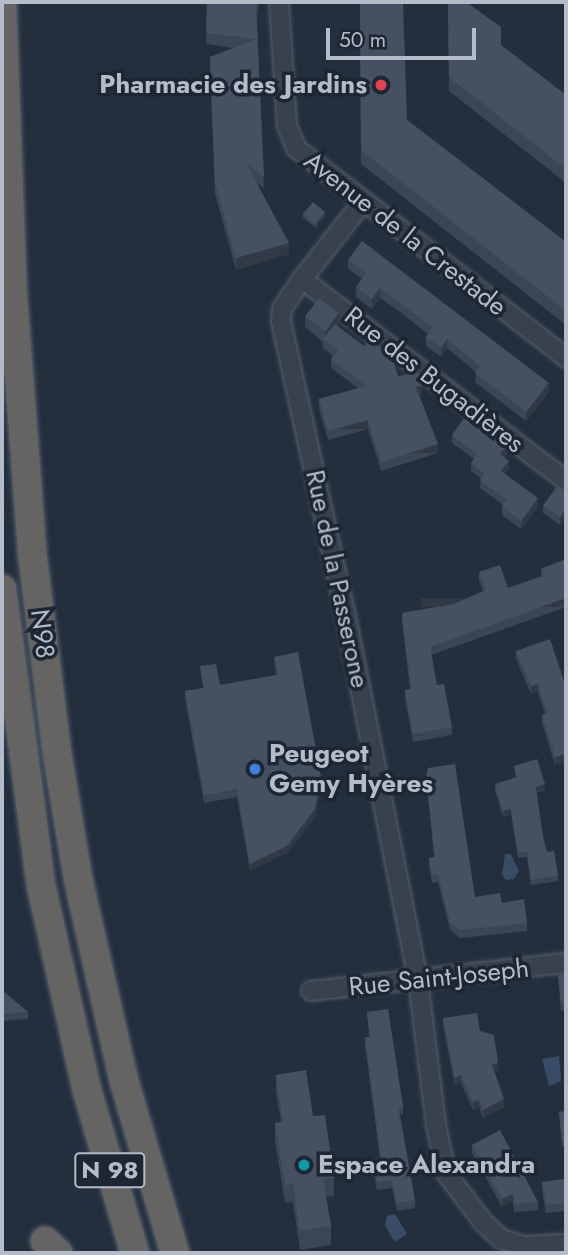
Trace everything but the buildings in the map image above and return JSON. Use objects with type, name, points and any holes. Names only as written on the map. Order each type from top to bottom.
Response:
[{"type":"highway","name":"N98","points":[[2,2],[13,297],[33,560],[57,753],[78,880],[121,1069],[175,1253]]},
{"type":"highway","name":"N 98","points":[[2,589],[41,885],[86,1087],[135,1253]]},
{"type":"street","name":"Avenue de la Crestade","points":[[279,2],[289,138],[304,156],[362,203],[566,358]]},
{"type":"street","name":"Rue de la Passerone","points":[[362,203],[302,279],[282,309],[281,321],[345,611],[418,980],[446,1173],[477,1217],[501,1239],[524,1246],[566,1244]]},
{"type":"street","name":"Rue des Bugadières","points":[[302,279],[566,481]]},
{"type":"street","name":"Rue Saint-Joseph","points":[[311,991],[566,963]]},
{"type":"water","points":[[505,854],[511,854],[519,871],[514,879],[506,880],[502,875]]},
{"type":"water","points":[[559,1056],[561,1081],[549,1086],[542,1059]]},
{"type":"water","points":[[395,1214],[407,1234],[395,1242],[385,1226],[387,1216]]},
{"type":"place","name":"Pharmacie des Jardins","points":[[381,85]]},
{"type":"place","name":"Peugeot Gemy Hyères","points":[[255,769]]},
{"type":"place","name":"Espace Alexandra","points":[[304,1165]]}]
